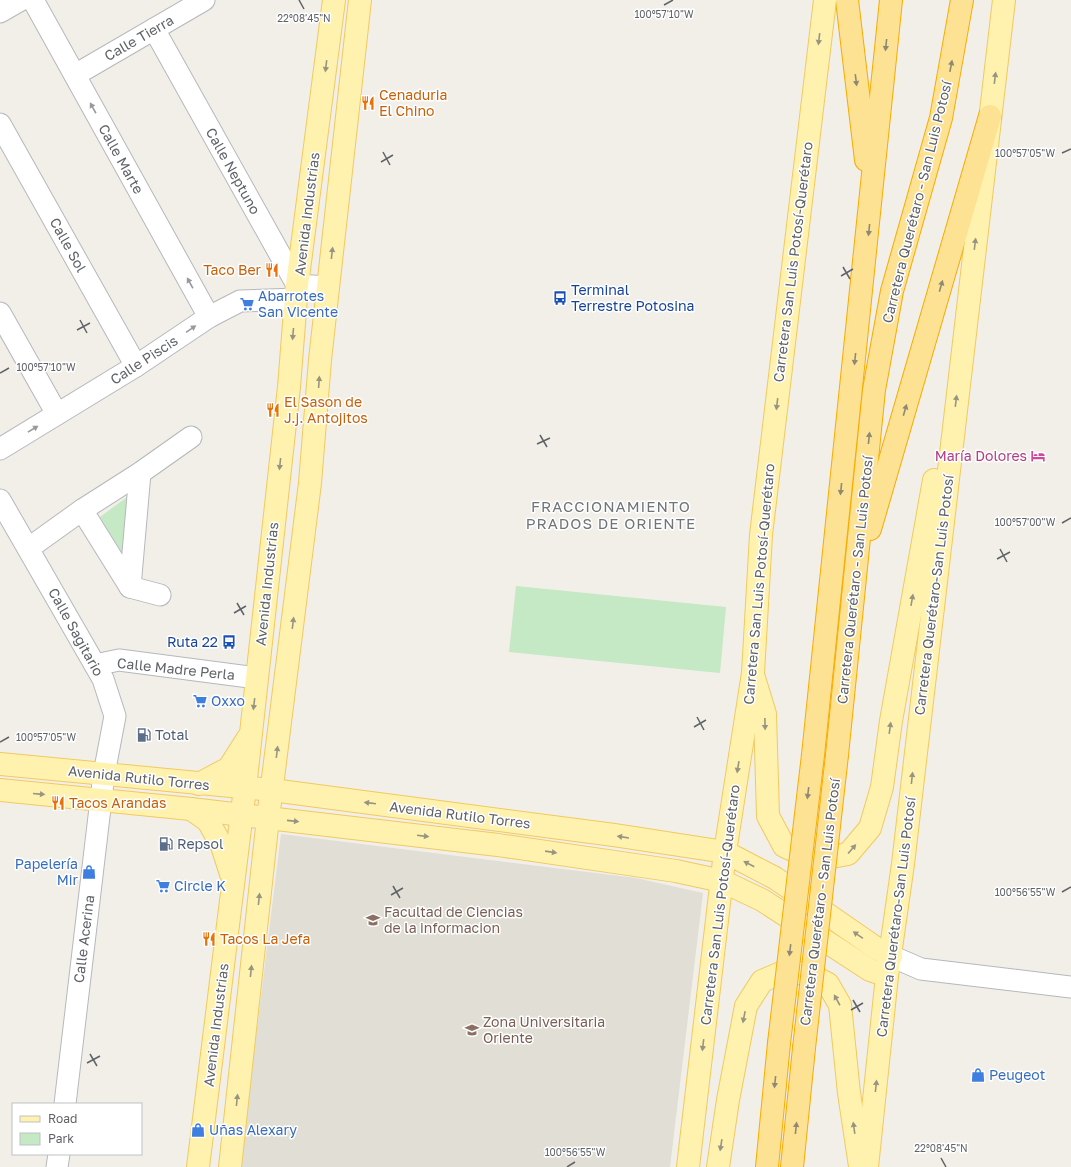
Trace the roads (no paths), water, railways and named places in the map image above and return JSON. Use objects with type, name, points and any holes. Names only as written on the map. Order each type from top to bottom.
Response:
[{"type":"highway","points":[[847,0],[871,205]]},
{"type":"highway","name":"Carretera Querétaro - San Luis Potosí","points":[[792,1167],[877,375],[892,291],[941,118],[962,0]]},
{"type":"highway","name":"Carretera Querétaro - San Luis Potosí","points":[[767,1167],[779,1043],[813,755],[892,2]]},
{"type":"highway","points":[[854,582],[990,116]]},
{"type":"main road","name":"Avenida Industrias","points":[[198,1167],[245,788],[288,395],[297,292],[334,0]]},
{"type":"main road","name":"Carretera San Luis Potosí-Querétaro","points":[[688,1167],[725,852],[753,673],[761,535],[825,0]]},
{"type":"main road","name":"Carretera Querétaro-San Luis Potosí","points":[[868,1167],[889,966],[1004,0]]},
{"type":"main road","name":"Avenida Industrias","points":[[230,1167],[268,818],[310,483],[328,287],[355,45],[358,2]]},
{"type":"main road","points":[[329,41],[355,45]]},
{"type":"main road","points":[[753,673],[765,714],[768,816],[784,846],[815,860],[848,854],[870,828],[882,787],[891,721],[935,472],[952,440]]},
{"type":"main road","points":[[199,784],[229,768],[250,736]]},
{"type":"main road","name":"Avenida Rutilo Torres","points":[[0,764],[272,790],[606,834],[725,852],[775,878],[876,948],[889,966],[870,970],[762,900],[722,881],[676,871],[498,845],[191,808],[0,790]]},
{"type":"main road","points":[[191,808],[208,821],[222,846],[233,883]]},
{"type":"main road","points":[[718,1167],[728,1100],[746,1006],[762,981],[781,973],[807,973],[828,984],[840,1005],[849,1094],[860,1167]]},
{"type":"street","points":[[0,12],[22,0]]},
{"type":"street","name":"Calle Marte","points":[[33,0],[209,317]]},
{"type":"street","name":"Calle Tierra","points":[[75,75],[204,0]]},
{"type":"street","name":"Calle Neptuno","points":[[154,29],[297,292]]},
{"type":"street","name":"Calle Sol","points":[[0,124],[136,366]]},
{"type":"street","points":[[297,292],[328,287]]},
{"type":"street","name":"Calle Piscis","points":[[0,449],[136,366],[209,317],[240,300],[297,292]]},
{"type":"street","points":[[0,313],[57,414]]},
{"type":"street","points":[[29,548],[82,510],[140,473],[190,437]]},
{"type":"street","points":[[130,587],[140,473]]},
{"type":"street","name":"Calle Sagitario","points":[[0,500],[103,679],[115,716],[104,774]]},
{"type":"street","points":[[82,510],[130,587],[160,595]]},
{"type":"street","name":"Calle Madre Perla","points":[[95,665],[120,660],[257,678]]},
{"type":"street","name":"Calle Acerina","points":[[65,1103],[104,774]]},
{"type":"street","points":[[889,966],[1071,988]]},
{"type":"street","points":[[57,1167],[59,1155]]},
{"type":"place","name":"Cenaduria El Chino","points":[[368,103]]},
{"type":"place","name":"Taco Ber","points":[[272,270]]},
{"type":"place","name":"Terminal Terrestre Potosina","points":[[560,298]]},
{"type":"place","name":"Abarrotes San Vicente","points":[[247,304]]},
{"type":"place","name":"El Sason de J.j. Antojitos","points":[[273,410]]},
{"type":"place","name":"María Dolores","points":[[1038,456]]},
{"type":"place","name":"Ruta 22","points":[[229,642]]},
{"type":"place","name":"Oxxo","points":[[200,701]]},
{"type":"place","name":"Total","points":[[144,735]]},
{"type":"place","name":"Tacos Arandas","points":[[58,803]]},
{"type":"place","name":"Repsol","points":[[166,844]]},
{"type":"place","name":"Papelería Mir","points":[[89,872]]},
{"type":"place","name":"Circle K","points":[[163,886]]},
{"type":"place","name":"Facultad de Ciencias de la informacion","points":[[373,920]]},
{"type":"place","name":"Tacos La Jefa","points":[[209,939]]},
{"type":"place","name":"Zona Universitaria Oriente","points":[[472,1030]]},
{"type":"place","name":"Peugeot","points":[[978,1075]]},
{"type":"place","name":"Uñas Alexary","points":[[198,1130]]},
{"type":"district","name":"FRACCIONAMIENTO PRADOS DE ORIENTE","points":[[611,516]]}]
